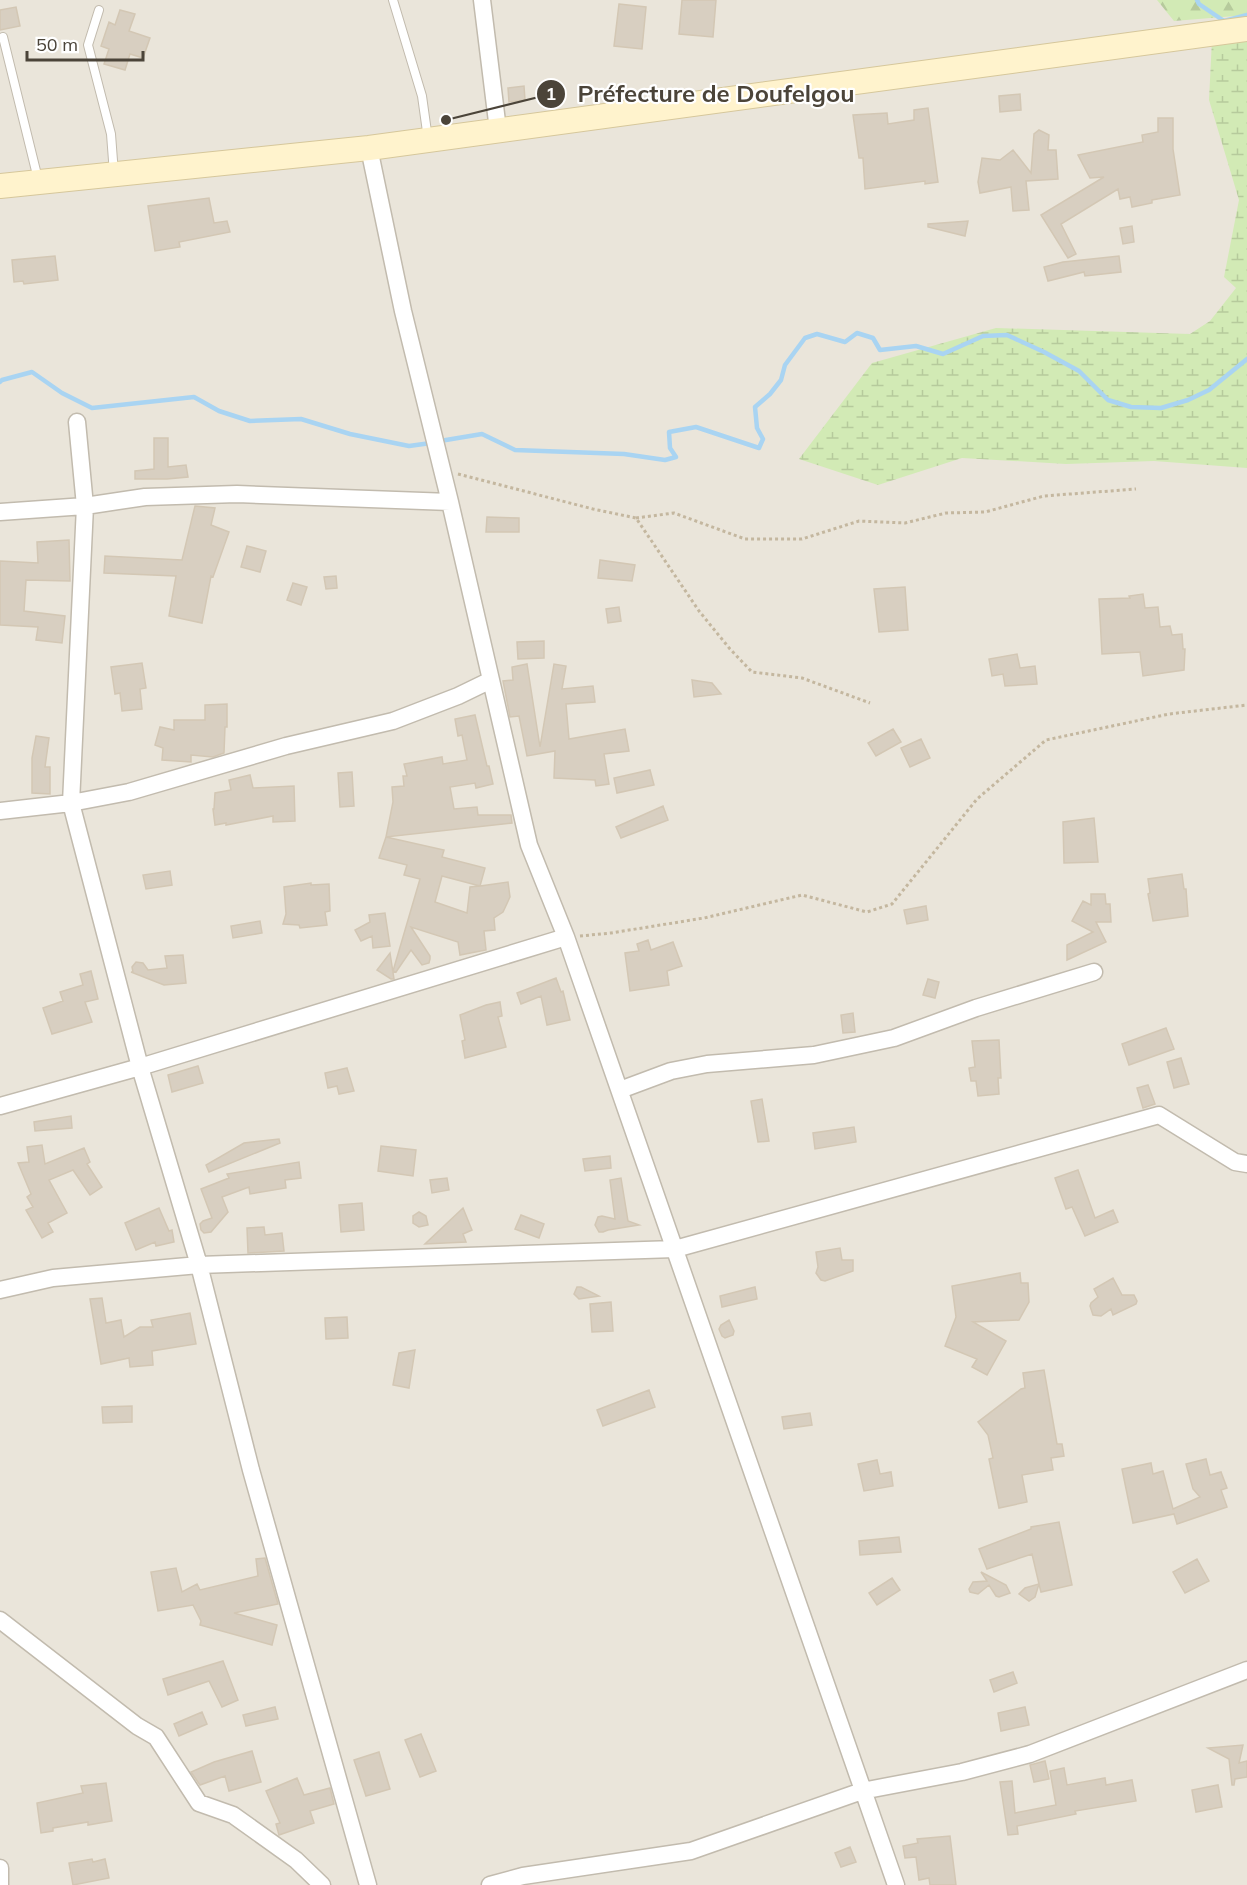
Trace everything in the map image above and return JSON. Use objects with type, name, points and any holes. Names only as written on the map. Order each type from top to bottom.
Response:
[{"type":"main road","points":[[0,186],[369,148],[1242,29]]},
{"type":"street","points":[[482,0],[498,130]]},
{"type":"street","points":[[369,148],[403,311],[450,502],[529,845],[566,937],[620,1090],[896,1885]]},
{"type":"street","points":[[77,422],[85,506],[71,803],[140,1066],[199,1265],[251,1470],[368,1885]]},
{"type":"street","points":[[0,512],[85,506],[145,497],[237,494],[450,502]]},
{"type":"street","points":[[0,811],[71,803],[129,792],[286,746],[393,721],[458,696],[491,680]]},
{"type":"street","points":[[0,1106],[566,937]]},
{"type":"street","points":[[620,1090],[670,1071],[707,1064],[814,1055],[894,1038],[976,1008],[1094,972]]},
{"type":"street","points":[[0,1290],[53,1278],[199,1265],[675,1249],[1159,1115],[1235,1162],[1247,1164]]},
{"type":"street","points":[[0,1620],[137,1726],[156,1737],[199,1803],[233,1815],[296,1860],[322,1885]]},
{"type":"street","points":[[490,1885],[523,1876],[691,1851],[862,1791],[962,1772],[1030,1754],[1247,1670]]},
{"type":"street","points":[[0,1868],[0,1885]]},
{"type":"lane","points":[[393,0],[422,96],[428,140]]},
{"type":"lane","points":[[99,10],[88,45],[111,134],[114,174]]},
{"type":"lane","points":[[3,38],[38,182]]},
{"type":"path","points":[[440,462],[593,509],[636,518],[674,513],[745,539],[802,539],[859,521],[905,523],[946,513],[985,512],[1044,496],[1136,489]]},
{"type":"path","points":[[636,518],[699,610],[752,672],[802,678],[870,703]]},
{"type":"path","points":[[566,937],[611,933],[704,918],[802,895],[867,912],[892,904],[977,799],[1046,740],[1169,714],[1247,705]]},
{"type":"shaded area","points":[[0,0],[1247,0],[1247,1885],[0,1885]]},
{"type":"green space","points":[[1157,0],[1247,0],[1247,15],[1174,21]]},
{"type":"green space","points":[[1247,37],[1247,468],[1154,461],[1066,464],[962,458],[878,485],[799,459],[872,363],[996,328],[1190,334],[1210,321],[1236,288],[1224,277],[1239,200],[1209,100],[1212,39]]},
{"type":"building","points":[[682,0],[716,0],[713,37],[679,34]]},
{"type":"building","points":[[619,4],[646,7],[642,49],[614,46]]},
{"type":"building","points":[[16,7],[20,26],[0,30],[0,10]]},
{"type":"building","points":[[120,10],[135,14],[129,31],[150,38],[143,58],[130,54],[125,70],[104,64],[109,49],[101,46],[109,22],[115,25]]},
{"type":"building","points":[[524,86],[525,100],[509,102],[508,88]]},
{"type":"building","points":[[1020,94],[1021,110],[1000,112],[999,96]]},
{"type":"building","points":[[928,108],[938,182],[925,184],[925,181],[865,189],[863,158],[859,158],[853,115],[887,113],[888,124],[914,120],[914,110]]},
{"type":"building","points":[[1158,118],[1173,118],[1173,149],[1180,195],[1152,200],[1152,203],[1132,207],[1130,197],[1120,199],[1118,189],[1061,224],[1076,254],[1068,258],[1041,215],[1104,177],[1090,178],[1078,155],[1143,142],[1142,135],[1158,132]]},
{"type":"building","points":[[1039,130],[1049,135],[1048,150],[1056,150],[1058,179],[1026,181],[1029,210],[1013,211],[1011,187],[980,193],[978,182],[982,158],[1000,160],[1013,150],[1031,173],[1034,134]]},
{"type":"building","points":[[209,198],[214,223],[227,221],[230,232],[179,242],[180,247],[155,251],[148,206]]},
{"type":"building","points":[[968,221],[965,236],[928,227],[928,224]]},
{"type":"building","points":[[1132,226],[1134,242],[1123,244],[1120,228]]},
{"type":"building","points":[[55,256],[58,280],[24,284],[23,281],[14,282],[12,260]]},
{"type":"building","points":[[1119,256],[1121,272],[1085,276],[1084,272],[1048,281],[1044,267],[1063,262]]},
{"type":"building","points":[[154,438],[168,438],[168,467],[186,465],[188,477],[135,479],[135,471],[154,469]]},
{"type":"building","points":[[195,506],[215,508],[211,525],[229,532],[213,577],[211,576],[202,623],[169,616],[176,576],[104,573],[105,556],[182,560]]},
{"type":"building","points":[[487,517],[519,518],[519,532],[486,532]]},
{"type":"building","points":[[69,540],[70,581],[26,580],[24,611],[65,616],[62,643],[36,640],[38,627],[0,625],[0,561],[38,563],[37,542]]},
{"type":"building","points":[[247,546],[266,551],[260,572],[241,567]]},
{"type":"building","points":[[600,560],[635,565],[632,581],[598,578]]},
{"type":"building","points":[[336,576],[337,588],[326,589],[324,577]]},
{"type":"building","points":[[293,583],[307,587],[301,605],[287,600]]},
{"type":"building","points":[[905,587],[908,630],[879,632],[874,589]]},
{"type":"building","points":[[1143,594],[1145,608],[1158,607],[1160,627],[1170,626],[1172,635],[1182,634],[1183,649],[1185,649],[1184,670],[1143,676],[1140,652],[1102,654],[1099,599],[1130,598],[1129,596]]},
{"type":"building","points":[[619,607],[621,621],[608,623],[606,609]]},
{"type":"building","points":[[544,641],[544,658],[518,659],[517,642]]},
{"type":"building","points":[[1017,654],[1020,668],[1035,666],[1037,684],[1005,686],[1003,674],[992,676],[989,659]]},
{"type":"building","points":[[142,663],[146,688],[140,689],[142,709],[122,711],[120,693],[115,694],[111,667]]},
{"type":"building","points":[[527,664],[540,747],[554,664],[566,666],[562,689],[593,686],[595,702],[566,704],[569,739],[625,729],[629,751],[604,754],[609,784],[596,786],[595,780],[554,778],[555,751],[527,756],[519,716],[510,717],[503,681],[513,680],[512,667]]},
{"type":"building","points":[[692,680],[712,683],[721,694],[694,697]]},
{"type":"building","points":[[227,704],[224,753],[213,757],[191,755],[191,762],[162,760],[163,748],[155,745],[160,727],[174,730],[174,720],[205,720],[205,705]]},
{"type":"building","points":[[475,715],[493,784],[476,788],[475,783],[450,787],[454,809],[477,807],[478,815],[511,815],[512,823],[386,837],[393,802],[392,787],[404,786],[403,776],[407,776],[404,764],[442,757],[443,764],[467,760],[462,735],[458,736],[455,719]]},
{"type":"building","points":[[893,729],[901,742],[876,756],[868,743]]},
{"type":"building","points":[[36,736],[49,738],[45,767],[50,767],[50,794],[32,793],[32,758]]},
{"type":"building","points":[[921,739],[930,758],[910,767],[901,748]]},
{"type":"building","points":[[650,770],[654,785],[617,793],[614,778]]},
{"type":"building","points":[[352,772],[354,806],[340,807],[338,773]]},
{"type":"building","points":[[250,775],[253,788],[294,786],[295,821],[273,822],[273,816],[215,825],[213,809],[215,793],[231,790],[229,780]]},
{"type":"building","points":[[663,806],[668,820],[621,838],[616,827]]},
{"type":"building","points":[[1094,818],[1098,862],[1064,863],[1063,822]]},
{"type":"building","points":[[386,837],[444,850],[442,857],[485,868],[480,886],[508,882],[510,897],[503,912],[494,918],[495,930],[484,931],[486,950],[460,955],[458,942],[411,927],[430,956],[429,963],[422,965],[411,950],[396,972],[393,971],[420,879],[404,875],[407,865],[379,858]],"holes":[[[442,876],[480,886],[470,887],[467,913],[435,902]]]},
{"type":"building","points":[[170,871],[172,885],[146,889],[143,875]]},
{"type":"building","points":[[1182,874],[1184,889],[1186,889],[1188,916],[1153,921],[1148,879]]},
{"type":"building","points":[[311,883],[311,885],[329,884],[330,911],[325,912],[327,925],[300,928],[299,925],[283,924],[286,914],[284,887]]},
{"type":"building","points":[[1091,894],[1105,894],[1106,904],[1110,904],[1111,922],[1096,922],[1106,942],[1067,960],[1067,945],[1093,932],[1072,921],[1083,901],[1091,905]]},
{"type":"building","points":[[926,906],[928,920],[907,924],[904,910]]},
{"type":"building","points":[[385,913],[390,946],[373,948],[372,936],[361,941],[355,930],[370,922],[369,915]]},
{"type":"building","points":[[260,921],[262,933],[233,938],[231,926]]},
{"type":"building","points":[[648,940],[651,950],[673,942],[682,966],[667,971],[669,985],[630,991],[625,953],[639,951],[637,944]]},
{"type":"building","points":[[390,953],[394,979],[377,970]]},
{"type":"building","points":[[183,955],[186,983],[164,985],[131,972],[136,962],[143,963],[148,970],[167,968],[165,956]]},
{"type":"building","points":[[91,971],[98,999],[85,1002],[92,1022],[52,1034],[43,1008],[63,1001],[60,992],[83,985],[80,974]]},
{"type":"building","points":[[556,978],[561,992],[563,991],[570,1020],[547,1025],[541,996],[521,1004],[517,993]]},
{"type":"building","points":[[928,979],[939,982],[935,998],[923,995]]},
{"type":"building","points":[[500,1002],[502,1016],[498,1017],[506,1047],[465,1058],[462,1041],[465,1040],[460,1015]]},
{"type":"building","points":[[853,1013],[855,1032],[843,1033],[841,1015]]},
{"type":"building","points":[[1166,1028],[1174,1049],[1129,1065],[1122,1044]]},
{"type":"building","points":[[999,1040],[1001,1078],[998,1078],[999,1094],[978,1096],[976,1081],[971,1081],[969,1068],[975,1067],[972,1041]]},
{"type":"building","points":[[1181,1058],[1189,1084],[1174,1088],[1167,1062]]},
{"type":"building","points":[[198,1066],[203,1083],[172,1092],[168,1075]]},
{"type":"building","points":[[347,1068],[354,1091],[339,1094],[337,1086],[328,1088],[325,1073]]},
{"type":"building","points":[[1148,1085],[1155,1104],[1143,1108],[1137,1088]]},
{"type":"building","points":[[762,1099],[769,1141],[758,1142],[751,1101]]},
{"type":"building","points":[[71,1116],[72,1128],[35,1131],[34,1122]]},
{"type":"building","points":[[854,1127],[856,1142],[815,1149],[813,1133]]},
{"type":"building","points":[[279,1139],[280,1143],[209,1172],[206,1165],[244,1143]]},
{"type":"building","points":[[42,1145],[45,1164],[84,1148],[90,1162],[87,1164],[102,1187],[90,1195],[73,1170],[49,1180],[67,1213],[48,1223],[53,1232],[42,1238],[26,1210],[33,1207],[27,1197],[31,1194],[18,1163],[29,1162],[27,1147]]},
{"type":"building","points":[[381,1146],[416,1150],[413,1176],[378,1171]]},
{"type":"building","points":[[610,1156],[611,1168],[585,1171],[583,1159]]},
{"type":"building","points":[[299,1162],[301,1178],[285,1180],[286,1188],[250,1194],[249,1187],[222,1197],[228,1212],[211,1232],[204,1233],[201,1230],[200,1224],[212,1218],[201,1189],[229,1178],[227,1174]]},
{"type":"building","points":[[1078,1170],[1095,1218],[1113,1210],[1118,1222],[1085,1236],[1072,1207],[1066,1209],[1055,1178]]},
{"type":"building","points":[[447,1178],[449,1190],[432,1193],[430,1180]]},
{"type":"building","points":[[621,1178],[628,1221],[639,1225],[599,1232],[595,1225],[598,1217],[615,1219],[610,1180]]},
{"type":"building","points":[[362,1203],[364,1230],[341,1232],[339,1205]]},
{"type":"building","points":[[159,1208],[169,1231],[172,1230],[174,1242],[156,1246],[155,1242],[136,1250],[125,1223]]},
{"type":"building","points":[[463,1208],[472,1230],[463,1234],[466,1242],[425,1244]]},
{"type":"building","points":[[419,1212],[426,1216],[428,1225],[419,1227],[413,1223],[413,1216]]},
{"type":"building","points":[[521,1215],[544,1224],[539,1238],[515,1229]]},
{"type":"building","points":[[264,1227],[265,1235],[282,1233],[284,1251],[248,1253],[247,1228]]},
{"type":"building","points":[[840,1248],[842,1260],[853,1260],[853,1271],[825,1281],[821,1280],[816,1273],[818,1267],[816,1252]]},
{"type":"building","points":[[1020,1273],[1021,1283],[1028,1283],[1029,1302],[1019,1320],[973,1322],[1006,1341],[987,1375],[972,1367],[977,1359],[945,1346],[956,1317],[952,1286]]},
{"type":"building","points":[[1113,1278],[1122,1295],[1134,1295],[1136,1304],[1113,1315],[1111,1309],[1101,1316],[1093,1315],[1090,1306],[1098,1297],[1094,1289]]},
{"type":"building","points":[[577,1287],[599,1296],[579,1299],[574,1294]]},
{"type":"building","points":[[755,1287],[757,1299],[722,1307],[720,1296]]},
{"type":"building","points":[[102,1298],[106,1323],[121,1320],[124,1337],[140,1327],[153,1327],[151,1320],[190,1313],[196,1344],[152,1351],[153,1365],[130,1367],[129,1358],[101,1364],[90,1299]]},
{"type":"building","points":[[611,1302],[613,1331],[592,1332],[590,1304]]},
{"type":"building","points":[[347,1317],[348,1338],[326,1339],[325,1318]]},
{"type":"building","points":[[729,1320],[734,1331],[733,1335],[725,1338],[719,1329]]},
{"type":"building","points":[[415,1350],[409,1388],[393,1385],[399,1353]]},
{"type":"building","points":[[1044,1370],[1057,1444],[1062,1444],[1064,1456],[1051,1458],[1053,1470],[1022,1475],[1027,1502],[999,1508],[989,1459],[993,1458],[988,1435],[978,1422],[1025,1388],[1023,1373]]},
{"type":"building","points":[[649,1390],[655,1407],[603,1426],[597,1410]]},
{"type":"building","points":[[132,1406],[132,1422],[103,1423],[102,1407]]},
{"type":"building","points":[[810,1413],[812,1425],[784,1429],[782,1417]]},
{"type":"building","points":[[1206,1459],[1210,1475],[1221,1472],[1227,1488],[1221,1490],[1227,1507],[1177,1524],[1174,1514],[1133,1523],[1122,1469],[1151,1463],[1153,1474],[1163,1471],[1173,1509],[1200,1497],[1193,1489],[1186,1464]]},
{"type":"building","points":[[877,1460],[880,1474],[891,1472],[893,1486],[864,1491],[858,1464]]},
{"type":"building","points":[[1059,1522],[1072,1585],[1041,1592],[1032,1554],[987,1569],[979,1549],[1031,1529],[1031,1527]]},
{"type":"building","points":[[899,1537],[901,1552],[860,1555],[859,1541]]},
{"type":"building","points":[[265,1558],[278,1604],[234,1613],[277,1625],[272,1645],[200,1625],[201,1621],[193,1605],[158,1611],[151,1572],[176,1568],[182,1592],[197,1584],[200,1590],[258,1576],[256,1559]]},
{"type":"building","points":[[1197,1559],[1209,1581],[1185,1593],[1173,1572]]},
{"type":"building","points":[[981,1572],[1006,1585],[1010,1593],[996,1596],[989,1585],[978,1594],[970,1592],[969,1589],[973,1582],[987,1581]]},
{"type":"building","points":[[892,1578],[900,1590],[877,1605],[869,1593]]},
{"type":"building","points":[[1039,1584],[1035,1597],[1029,1601],[1019,1594],[1025,1588]]},
{"type":"building","points":[[223,1661],[238,1700],[222,1707],[209,1681],[168,1695],[163,1679]]},
{"type":"building","points":[[1013,1672],[1017,1683],[994,1692],[990,1680]]},
{"type":"building","points":[[275,1707],[278,1719],[246,1726],[243,1715]]},
{"type":"building","points":[[1025,1707],[1029,1725],[1001,1731],[998,1713]]},
{"type":"building","points":[[202,1712],[207,1724],[179,1736],[174,1724]]},
{"type":"building","points":[[421,1734],[436,1771],[420,1777],[405,1740]]},
{"type":"building","points":[[1243,1745],[1239,1763],[1247,1761],[1247,1777],[1235,1779],[1232,1785],[1229,1759],[1208,1748]]},
{"type":"building","points":[[252,1751],[261,1782],[229,1791],[225,1776],[200,1785],[191,1772],[214,1762]]},
{"type":"building","points":[[379,1752],[390,1789],[366,1796],[354,1760]]},
{"type":"building","points":[[1045,1761],[1049,1779],[1034,1782],[1030,1765]]},
{"type":"building","points":[[1064,1768],[1067,1785],[1105,1778],[1106,1785],[1132,1780],[1136,1801],[1075,1811],[1076,1814],[1017,1826],[1018,1834],[1008,1835],[1000,1782],[1012,1781],[1015,1813],[1056,1805],[1050,1771]]},
{"type":"building","points":[[297,1778],[304,1795],[330,1788],[334,1804],[310,1811],[314,1823],[279,1835],[276,1824],[280,1823],[266,1791]]},
{"type":"building","points":[[106,1783],[112,1821],[88,1825],[88,1822],[53,1828],[53,1831],[41,1833],[37,1803],[83,1793],[81,1786]]},
{"type":"building","points":[[1218,1785],[1222,1807],[1196,1812],[1192,1790]]},
{"type":"building","points":[[950,1836],[956,1885],[930,1885],[929,1878],[919,1880],[916,1857],[905,1858],[903,1846],[918,1843],[917,1839]]},
{"type":"building","points":[[850,1847],[856,1862],[841,1867],[835,1853]]},
{"type":"building","points":[[92,1859],[93,1862],[105,1859],[109,1878],[73,1885],[69,1863]]},
{"type":"waterway","points":[[1197,0],[1199,4],[1224,21],[1247,15]]},
{"type":"waterway","points":[[440,441],[482,434],[515,450],[624,454],[665,460],[676,457],[670,448],[669,432],[696,427],[759,448],[763,439],[757,428],[755,407],[781,380],[785,365],[805,338],[817,334],[845,342],[857,333],[873,338],[880,350],[916,346],[943,354],[983,336],[1007,335],[1079,371],[1108,400],[1131,407],[1161,408],[1188,400],[1209,390],[1247,359]]},
{"type":"waterway","points":[[0,382],[32,372],[62,393],[92,408],[194,397],[219,411],[250,421],[301,419],[350,434],[409,446],[431,443]]},
{"type":"place","name":"Préfecture de Doufelgou","points":[[446,120]]}]
